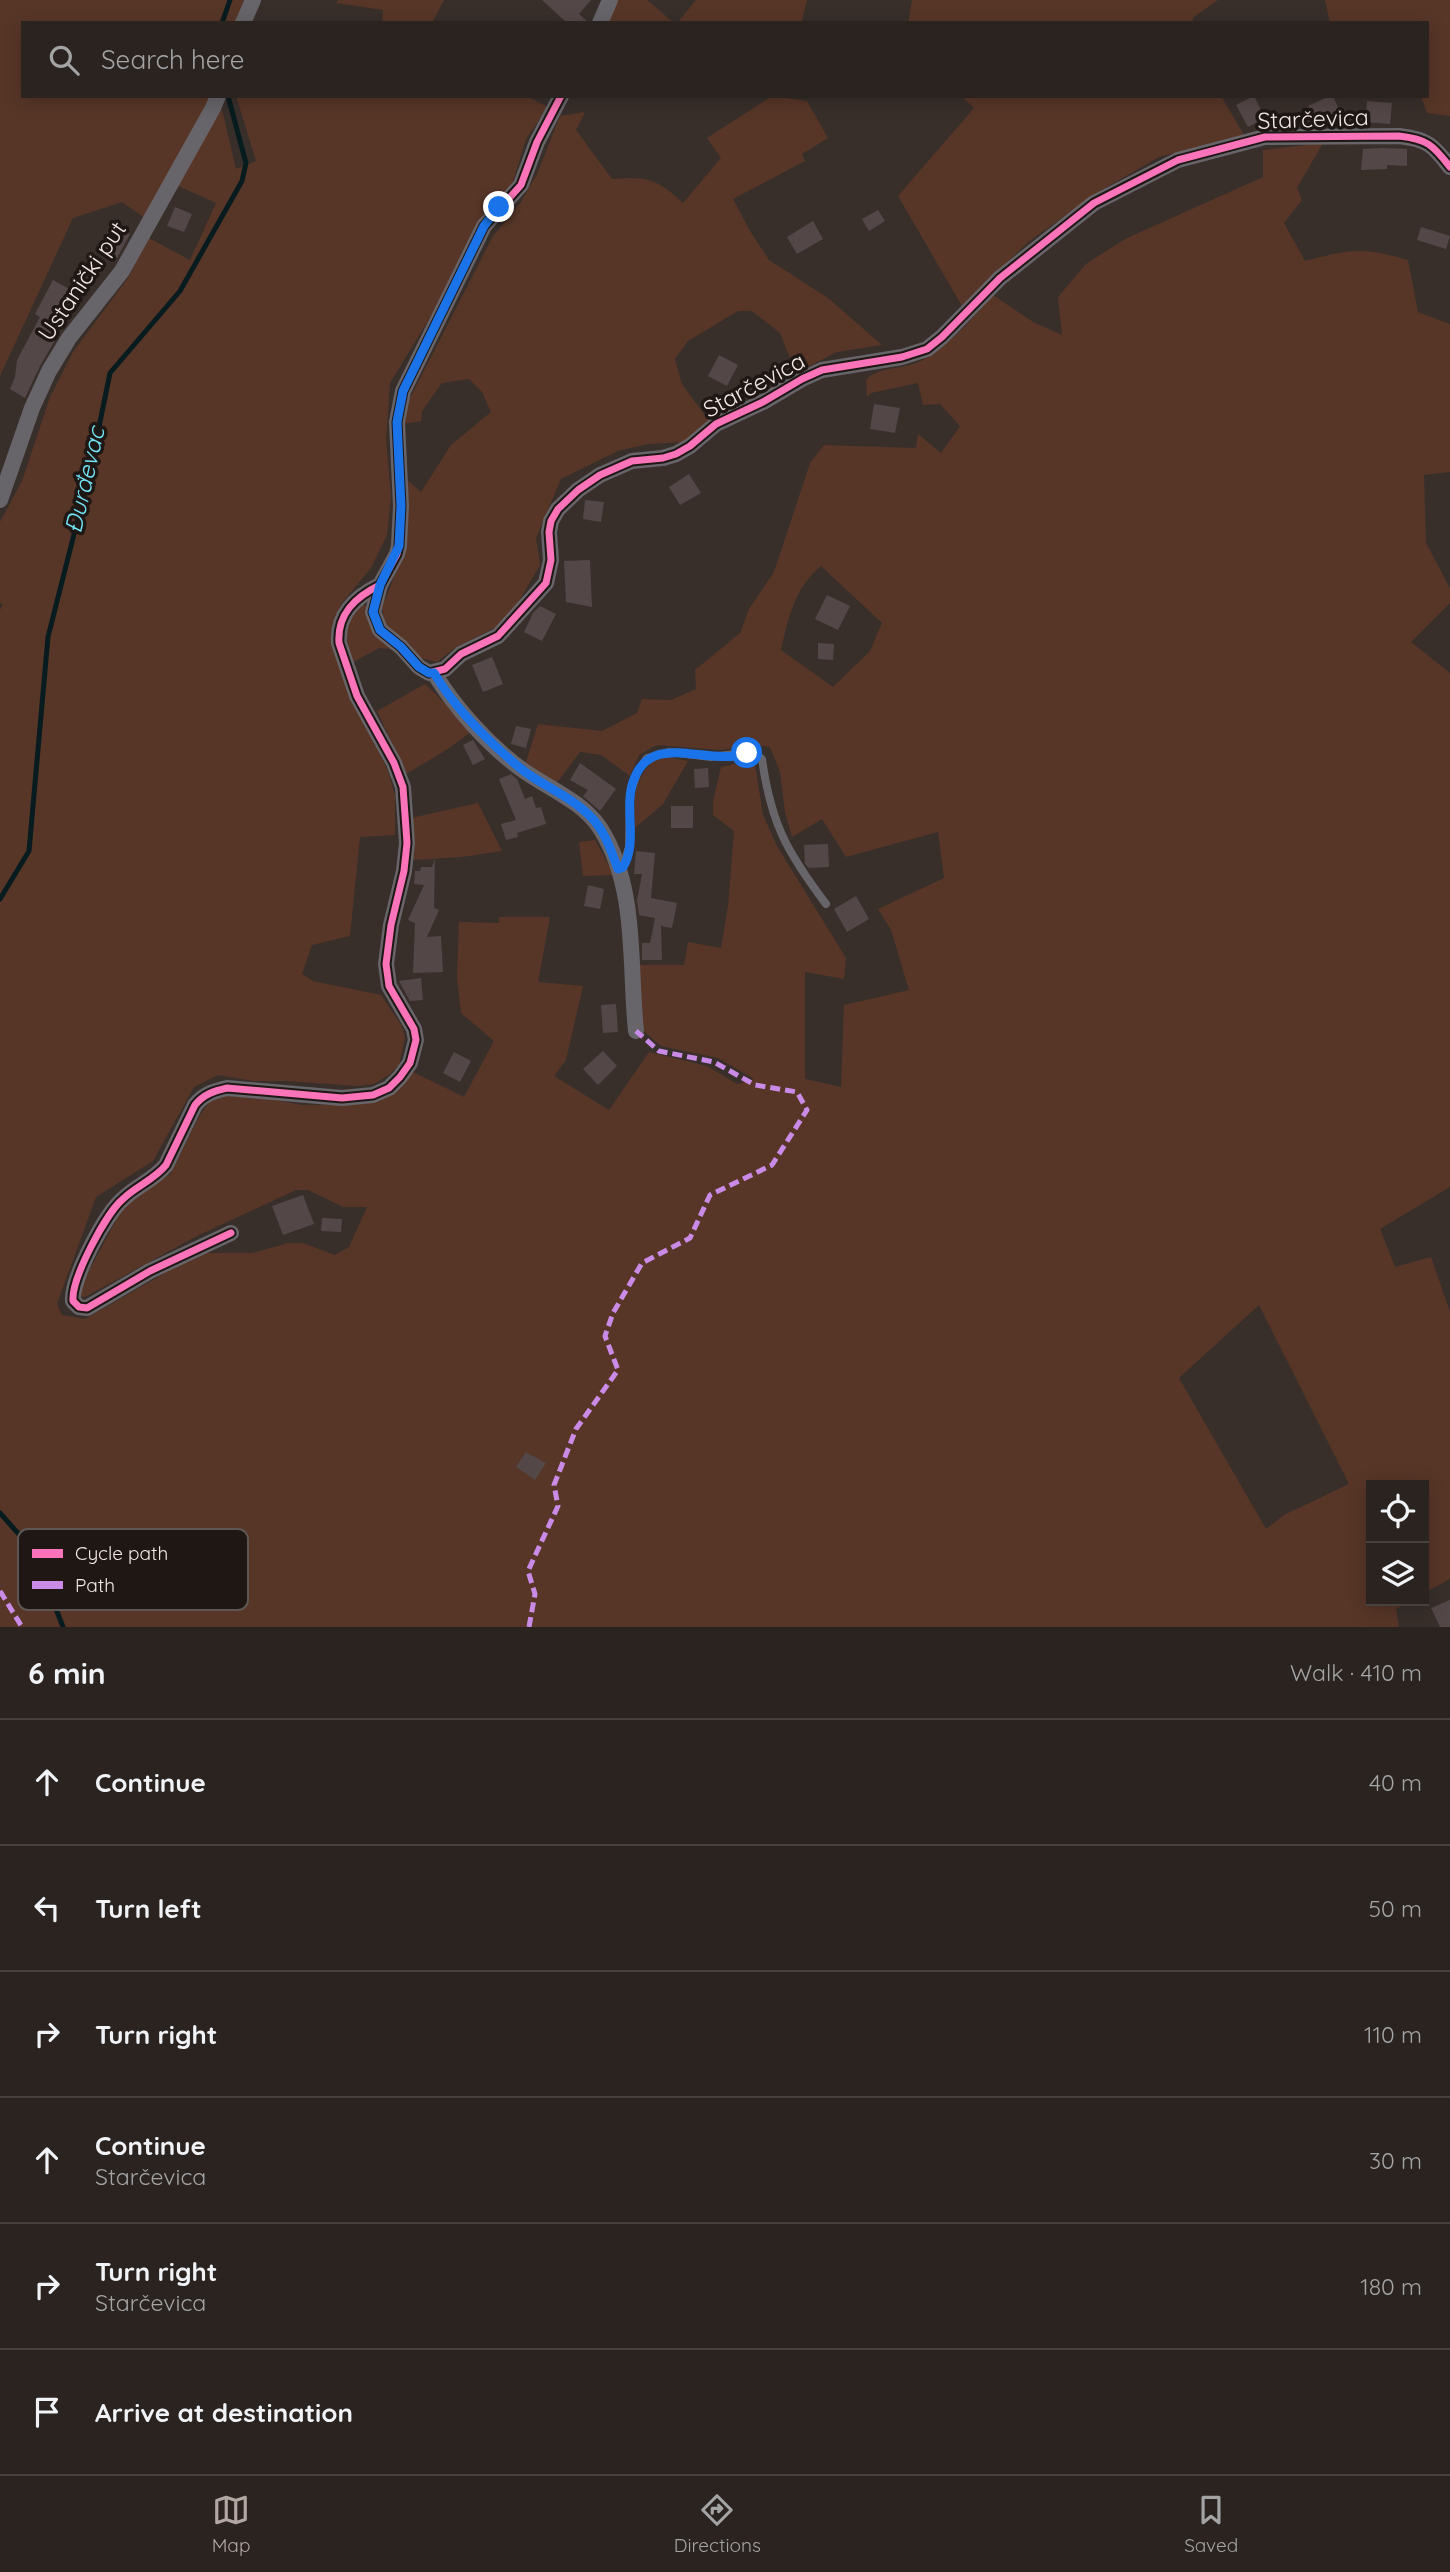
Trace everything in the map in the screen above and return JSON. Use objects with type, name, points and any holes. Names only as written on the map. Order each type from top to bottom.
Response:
[{"type":"street","points":[[244,21],[253,0]]},
{"type":"street","points":[[601,21],[610,0]]},
{"type":"street","name":"Ustanički put","points":[[0,500],[32,408],[49,371],[69,338],[122,271],[217,98]]},
{"type":"street","points":[[560,98],[537,142],[521,186],[484,226],[403,391],[397,422],[401,506],[399,546],[373,606],[376,625],[419,667],[434,673],[446,693],[474,726],[512,761],[590,816],[608,843],[618,869],[628,912],[636,1031]]},
{"type":"street","name":"Starčevica","points":[[434,673],[445,669],[461,654],[506,629],[546,583],[551,560],[551,521],[558,509],[578,490],[600,475],[632,461],[676,454],[716,424],[764,402],[822,370],[902,357],[927,349],[1000,278],[1094,204],[1178,160],[1265,137],[1399,136],[1418,138],[1434,146],[1450,167]]},
{"type":"street","points":[[231,1233],[150,1271],[87,1308],[79,1307],[73,1301],[78,1275],[110,1214],[121,1200],[160,1173],[200,1098],[227,1088],[342,1098],[373,1096],[389,1088],[410,1063],[416,1040],[414,1029],[390,986],[386,964],[407,843],[403,787],[394,763],[357,696],[339,643],[340,625],[347,609],[365,593],[380,585]]},
{"type":"lane","points":[[618,869],[623,867],[628,857],[630,794],[637,773],[647,758],[669,752],[711,757],[752,752],[762,759],[772,811],[787,849],[826,904]]},
{"type":"shaded area","points":[[0,0],[244,0],[236,21],[21,21],[21,98],[210,98],[145,218],[122,202],[73,218],[0,376]]},
{"type":"shaded area","points":[[338,0],[444,0],[433,21],[382,21],[383,10],[336,3]]},
{"type":"shaded area","points":[[615,0],[647,0],[672,21],[609,21]]},
{"type":"shaded area","points":[[696,0],[807,0],[802,21],[679,21]]},
{"type":"shaded area","points":[[912,0],[1218,0],[1192,21],[908,21]]},
{"type":"shaded area","points":[[1325,0],[1450,0],[1450,116],[1427,113],[1422,98],[1429,98],[1429,21],[1330,21]]},
{"type":"shaded area","points":[[237,98],[530,98],[548,107],[526,139],[513,182],[390,383],[386,440],[391,496],[387,535],[371,568],[341,604],[335,622],[395,795],[395,835],[360,837],[350,936],[312,945],[302,974],[313,981],[381,995],[402,1026],[405,1038],[399,1065],[374,1084],[357,1086],[254,1081],[218,1075],[194,1087],[153,1161],[96,1197],[57,1304],[62,1315],[85,1319],[203,1253],[252,1253],[289,1243],[303,1243],[335,1255],[349,1247],[367,1207],[343,1207],[308,1190],[296,1190],[195,1237],[85,1297],[79,1296],[83,1282],[122,1209],[170,1174],[210,1101],[230,1092],[302,1105],[353,1105],[394,1092],[413,1072],[464,1097],[494,1041],[461,1013],[457,978],[459,922],[499,923],[499,917],[550,917],[538,982],[583,986],[566,1060],[554,1076],[609,1110],[649,1052],[707,1066],[737,1084],[754,1079],[718,1058],[661,1046],[640,1028],[637,965],[684,965],[688,942],[721,948],[728,906],[734,831],[713,815],[713,802],[721,767],[749,761],[755,765],[763,815],[777,846],[846,958],[844,979],[805,972],[805,1079],[841,1087],[844,1005],[909,990],[891,930],[878,909],[944,878],[938,832],[846,857],[822,819],[792,837],[785,812],[780,772],[770,747],[753,745],[721,750],[657,745],[639,755],[630,776],[601,755],[580,752],[556,784],[525,765],[538,724],[602,731],[637,713],[642,699],[671,700],[696,689],[695,670],[740,633],[749,609],[774,572],[810,463],[824,445],[916,448],[918,434],[941,453],[960,426],[940,404],[923,405],[918,383],[871,393],[867,397],[866,380],[871,376],[884,370],[914,364],[932,355],[960,331],[993,295],[1033,322],[1062,335],[1058,297],[1086,264],[1125,239],[1263,177],[1263,150],[1323,143],[1297,188],[1302,200],[1284,223],[1305,261],[1356,251],[1408,260],[1418,312],[1450,324],[1450,472],[1424,475],[1426,543],[1450,588],[1450,603],[1411,642],[1450,673],[1450,1187],[1380,1229],[1395,1267],[1431,1257],[1450,1312],[1450,1579],[1429,1590],[1429,1480],[1366,1480],[1366,1606],[1401,1606],[1396,1609],[1399,1627],[0,1627],[0,610],[3,604],[0,603],[0,522],[22,481],[50,397],[73,352],[128,278],[149,238],[190,260],[216,203],[176,185],[222,109],[236,169],[256,161]],"holes":[[[821,566],[882,623],[870,651],[833,687],[781,650],[790,615],[799,594],[812,574]],[[1259,1305],[1349,1484],[1284,1515],[1266,1529],[1179,1378]]]},
{"type":"shaded area","points":[[769,98],[807,101],[828,138],[802,154],[805,161],[733,199],[769,260],[828,298],[882,345],[837,352],[796,373],[780,333],[752,311],[738,311],[688,341],[675,359],[682,384],[709,421],[684,442],[648,444],[618,451],[561,479],[536,538],[540,565],[515,608],[498,626],[452,650],[437,662],[421,658],[385,624],[382,608],[404,552],[405,478],[421,492],[451,445],[491,412],[482,392],[469,379],[442,383],[422,411],[421,421],[403,424],[408,402],[493,236],[521,202],[537,174],[560,116],[585,112],[576,130],[612,179],[634,178],[651,181],[666,188],[683,203],[721,158],[707,138]]},
{"type":"shaded area","points":[[963,98],[1222,98],[1244,135],[1159,157],[1098,192],[1028,242],[962,306],[898,196],[974,108]]},
{"type":"shaded area","points":[[362,604],[366,606],[367,617],[393,649],[379,648],[353,662],[347,631],[351,619]]},
{"type":"shaded area","points":[[425,684],[473,730],[448,749],[406,774],[377,711]]},
{"type":"shaded area","points":[[665,756],[688,761],[663,804],[635,828],[636,790],[642,774],[656,758]]},
{"type":"shaded area","points":[[478,803],[502,851],[411,860],[411,818]]},
{"type":"shaded area","points":[[595,840],[614,875],[583,876],[579,842]]},
{"type":"building","points":[[542,0],[591,0],[579,14],[587,21],[565,21]]},
{"type":"building","points":[[1255,98],[1265,118],[1248,127],[1236,105]]},
{"type":"building","points":[[1326,98],[1334,98],[1342,116],[1317,126],[1308,106]]},
{"type":"building","points":[[1367,101],[1392,103],[1390,124],[1365,122]]},
{"type":"building","points":[[1363,149],[1407,149],[1407,166],[1387,165],[1387,169],[1361,170]]},
{"type":"building","points":[[175,207],[192,214],[184,232],[167,226]]},
{"type":"building","points":[[878,210],[885,221],[869,231],[862,219]]},
{"type":"building","points":[[813,221],[823,239],[797,254],[787,237]]},
{"type":"building","points":[[111,225],[130,234],[117,258],[99,249]]},
{"type":"building","points":[[1421,227],[1450,236],[1446,249],[1417,240]]},
{"type":"building","points":[[53,280],[75,292],[52,334],[57,337],[25,398],[10,389],[17,360],[40,317],[35,314]]},
{"type":"building","points":[[719,355],[738,365],[727,386],[708,376]]},
{"type":"building","points":[[874,404],[900,408],[895,433],[870,429]]},
{"type":"building","points":[[689,474],[701,493],[680,505],[669,487]]},
{"type":"building","points":[[585,500],[604,502],[601,522],[583,519]]},
{"type":"building","points":[[590,560],[592,607],[566,602],[564,561]]},
{"type":"building","points":[[827,595],[850,606],[838,630],[815,619]]},
{"type":"building","points":[[540,606],[556,614],[542,641],[524,632],[533,613]]},
{"type":"building","points":[[818,643],[834,644],[833,660],[818,659]]},
{"type":"building","points":[[492,657],[503,684],[483,692],[472,665]]},
{"type":"building","points":[[516,726],[531,729],[526,748],[511,744]]},
{"type":"building","points":[[473,740],[485,759],[473,765],[463,745]]},
{"type":"building","points":[[580,763],[616,789],[600,811],[583,796],[588,790],[570,780]]},
{"type":"building","points":[[708,768],[709,787],[695,788],[694,769]]},
{"type":"building","points":[[511,774],[517,779],[525,799],[532,796],[536,808],[541,807],[546,824],[517,833],[518,837],[506,840],[501,824],[516,820],[499,779]]},
{"type":"building","points":[[671,806],[693,806],[693,828],[671,828]]},
{"type":"building","points":[[828,844],[829,867],[809,868],[805,864],[804,845]]},
{"type":"building","points":[[636,851],[655,853],[651,898],[677,903],[672,928],[661,926],[662,960],[642,960],[642,943],[650,943],[655,918],[639,915],[637,900],[642,874],[634,874]]},
{"type":"building","points":[[435,858],[434,908],[439,910],[427,937],[441,936],[443,972],[413,973],[415,923],[408,920],[424,885],[414,884],[415,871],[420,871],[421,867],[432,867]]},
{"type":"building","points":[[588,885],[604,889],[600,909],[584,906]]},
{"type":"building","points":[[856,896],[869,919],[847,932],[834,909]]},
{"type":"building","points":[[421,978],[423,1000],[410,1001],[399,981]]},
{"type":"building","points":[[616,1004],[618,1032],[603,1033],[601,1005]]},
{"type":"building","points":[[603,1051],[617,1066],[598,1085],[583,1069]]},
{"type":"building","points":[[454,1052],[471,1061],[460,1082],[443,1073]]},
{"type":"building","points":[[303,1195],[314,1224],[283,1235],[272,1206]]},
{"type":"building","points":[[322,1218],[342,1219],[341,1232],[321,1231]]},
{"type":"building","points":[[526,1452],[546,1463],[535,1480],[516,1467]]},
{"type":"building","points":[[1450,1600],[1450,1627],[1440,1627],[1431,1608]]},
{"type":"waterway","name":"Đurđevac","points":[[223,21],[230,0]]},
{"type":"waterway","name":"Đurđevac","points":[[0,899],[29,851],[48,637],[90,471],[110,373],[180,291],[242,181],[246,163],[229,98]]},
{"type":"waterway","points":[[0,1513],[18,1533]]},
{"type":"waterway","points":[[56,1610],[63,1627]]},
{"type":"marked path","points":[[529,1627],[535,1594],[528,1571],[558,1506],[554,1485],[576,1429],[618,1370],[605,1336],[613,1313],[642,1263],[690,1238],[710,1195],[772,1165],[807,1110],[797,1092],[755,1085],[714,1062],[659,1051],[636,1031]]},
{"type":"marked path","points":[[0,1591],[22,1627]]},
{"type":"cycle path","points":[[560,98],[537,142],[521,185],[484,226],[403,391],[397,422],[401,506],[399,546],[380,585],[373,612],[380,630],[429,673],[445,669],[461,654],[498,636],[546,583],[551,560],[551,521],[558,509],[578,490],[600,475],[632,461],[676,454],[716,424],[822,370],[902,357],[927,349],[1000,278],[1094,203],[1178,160],[1265,137],[1399,136],[1429,144],[1450,167]]},
{"type":"cycle path","points":[[231,1233],[150,1271],[87,1308],[79,1307],[73,1301],[83,1263],[108,1218],[123,1199],[166,1165],[195,1105],[202,1098],[227,1088],[342,1098],[373,1095],[389,1088],[410,1063],[416,1040],[414,1029],[389,986],[386,964],[407,843],[403,787],[394,763],[357,696],[339,643],[341,623],[349,608],[380,585]]},
{"type":"route","points":[[499,207],[484,226],[403,391],[398,407],[401,506],[399,546],[373,606],[376,625],[419,667],[434,673],[446,693],[474,726],[522,769],[590,816],[608,843],[618,869],[623,867],[628,857],[629,806],[633,782],[647,758],[662,752],[711,757],[733,757],[747,753]]}]
